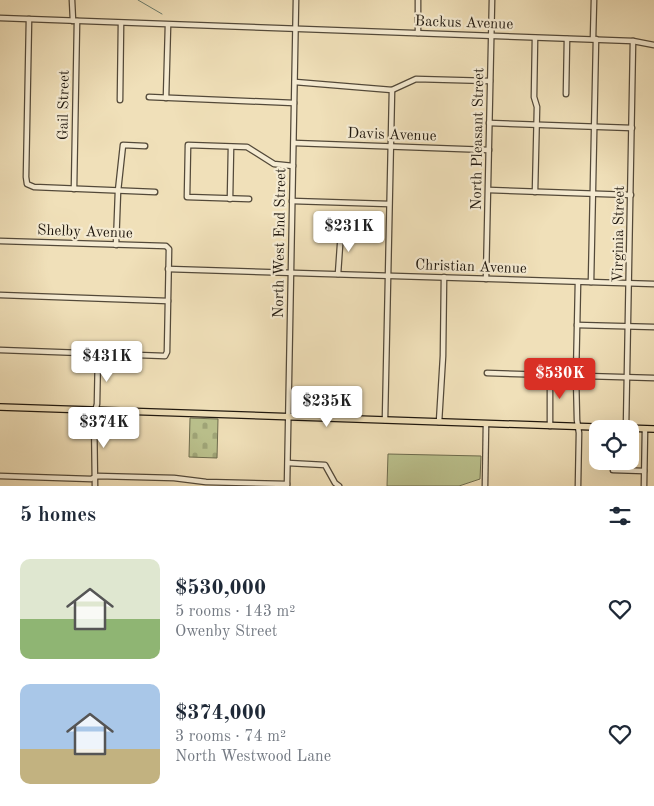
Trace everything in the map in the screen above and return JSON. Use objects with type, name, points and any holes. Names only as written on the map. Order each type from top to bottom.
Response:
[{"type":"main road","points":[[0,407],[589,426]]},
{"type":"main road","points":[[639,429],[654,429]]},
{"type":"street","name":"Gail Street","points":[[72,0],[75,21],[74,189]]},
{"type":"street","name":"North West End Street","points":[[287,485],[296,0]]},
{"type":"street","points":[[418,0],[418,32]]},
{"type":"street","name":"North Pleasant Street","points":[[486,279],[492,0]]},
{"type":"street","points":[[591,282],[594,0]]},
{"type":"street","name":"Backus Avenue","points":[[0,18],[594,39],[633,41],[654,45]]},
{"type":"street","points":[[29,20],[27,184],[34,187],[155,192]]},
{"type":"street","points":[[120,100],[122,23]]},
{"type":"street","points":[[166,98],[168,24]]},
{"type":"street","points":[[535,38],[534,97],[537,107],[535,192]]},
{"type":"street","points":[[566,94],[567,39]]},
{"type":"street","name":"Virginia Street","points":[[626,420],[633,41]]},
{"type":"street","points":[[295,82],[392,90],[416,79],[490,81]]},
{"type":"street","points":[[385,420],[392,90]]},
{"type":"street","points":[[150,97],[294,103]]},
{"type":"street","points":[[489,123],[632,128]]},
{"type":"street","name":"Davis Avenue","points":[[294,143],[489,150]]},
{"type":"street","points":[[116,245],[118,191],[123,145],[145,146]]},
{"type":"street","points":[[249,199],[187,197],[188,145],[247,147],[274,164],[293,166]]},
{"type":"street","points":[[230,199],[231,147]]},
{"type":"street","points":[[488,190],[631,195]]},
{"type":"street","points":[[292,201],[389,204]]},
{"type":"street","points":[[338,274],[341,231]]},
{"type":"street","name":"Shelby Avenue","points":[[0,241],[168,247],[168,270]]},
{"type":"street","points":[[0,350],[166,355],[168,270]]},
{"type":"street","name":"Christian Avenue","points":[[168,270],[654,284]]},
{"type":"street","points":[[439,422],[443,356],[444,277]]},
{"type":"street","points":[[578,282],[576,376],[578,426],[580,433],[578,486]]},
{"type":"street","points":[[0,296],[168,301]]},
{"type":"street","points":[[578,325],[654,327]]},
{"type":"street","points":[[95,486],[98,354]]},
{"type":"street","points":[[487,373],[654,378]]},
{"type":"street","points":[[550,375],[550,426]]},
{"type":"street","points":[[485,486],[486,424]]},
{"type":"street","points":[[644,486],[645,429]]},
{"type":"street","points":[[288,462],[319,463],[325,465],[335,483],[339,486]]},
{"type":"street","points":[[613,470],[644,471]]},
{"type":"street","points":[[0,476],[91,479],[95,477],[174,478],[206,482],[287,485]]},
{"type":"green space","points":[[190,418],[218,419],[217,458],[189,457]]},
{"type":"green space","points":[[388,454],[481,456],[480,479],[459,486],[387,486]]},
{"type":"waterway","points":[[138,0],[162,14]]}]
